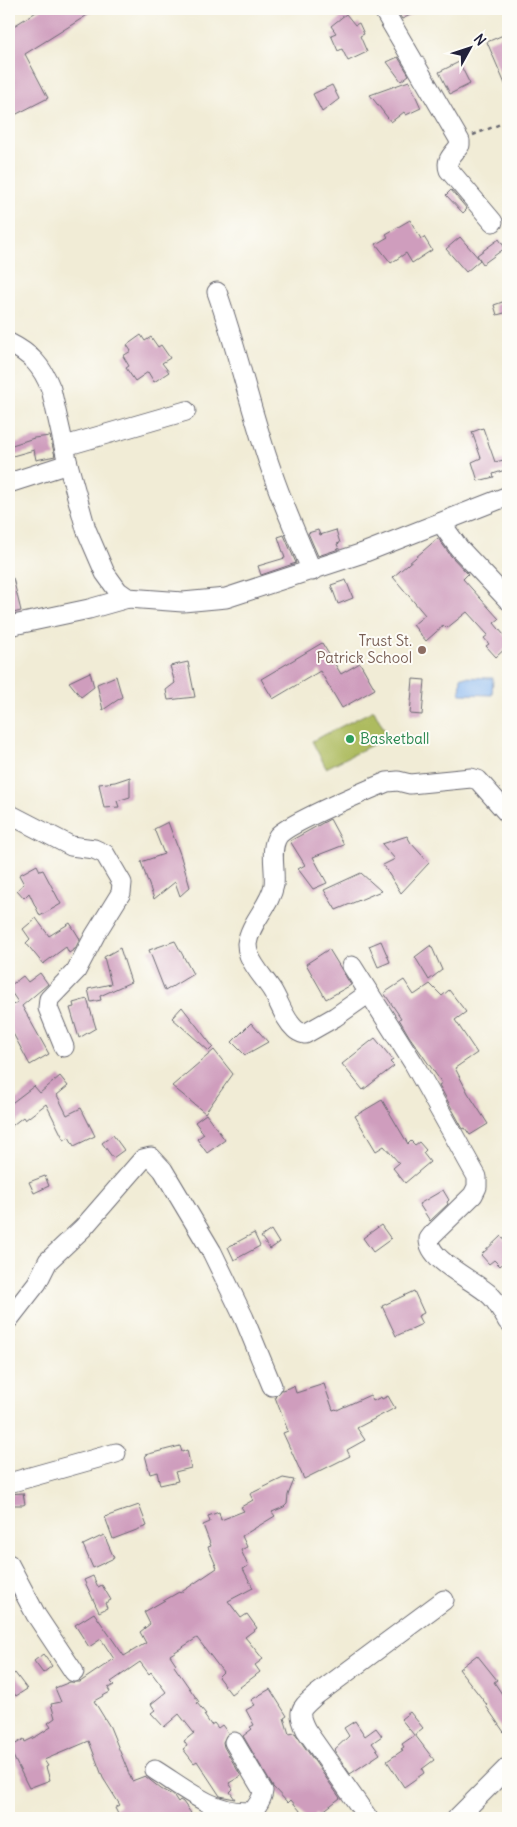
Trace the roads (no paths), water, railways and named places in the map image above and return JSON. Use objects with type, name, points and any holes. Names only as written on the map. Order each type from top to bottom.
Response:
[{"type":"street","points":[[383,9],[460,141],[460,145],[449,157],[447,165],[449,170],[493,222]]},
{"type":"street","points":[[217,292],[230,327],[272,472],[312,571]]},
{"type":"street","points":[[9,343],[31,357],[47,379],[86,529],[100,564],[115,587],[128,598]]},
{"type":"street","points":[[9,483],[66,455],[186,411]]},
{"type":"street","points":[[9,626],[89,609],[128,598],[183,602],[226,598],[312,571],[441,524],[508,496]]},
{"type":"street","points":[[441,524],[459,548],[508,600]]},
{"type":"street","points":[[369,993],[319,1027],[305,1034],[300,1033],[287,1019],[250,956],[247,945],[252,928],[274,887],[275,848],[279,836],[284,831],[308,818],[387,782],[398,781],[410,784],[471,778],[478,780],[508,814]]},
{"type":"street","points":[[9,814],[71,846],[94,849],[106,854],[122,883],[121,893],[95,935],[76,971],[49,999],[48,1008],[64,1047]]},
{"type":"street","points":[[352,966],[414,1064],[477,1177],[477,1187],[473,1195],[432,1235],[429,1239],[430,1247],[440,1259],[490,1296],[508,1322]]},
{"type":"street","points":[[9,1319],[37,1283],[48,1261],[83,1228],[143,1159],[151,1157],[163,1170],[212,1252],[244,1318],[272,1386]]},
{"type":"street","points":[[9,1484],[116,1454]]},
{"type":"street","points":[[9,1564],[36,1615],[74,1672]]},
{"type":"street","points":[[368,1818],[306,1730],[300,1717],[300,1712],[316,1694],[444,1600]]},
{"type":"street","points":[[155,1770],[211,1803],[230,1811],[251,1815],[261,1801],[262,1788],[234,1742]]},
{"type":"street","points":[[457,1818],[508,1767]]},
{"type":"water","points":[[461,677],[493,678],[492,695],[460,694]]},
{"type":"place","name":"Trust St. Patrick School","points":[[422,650]]},
{"type":"place","name":"Basketball","points":[[350,739]]}]
